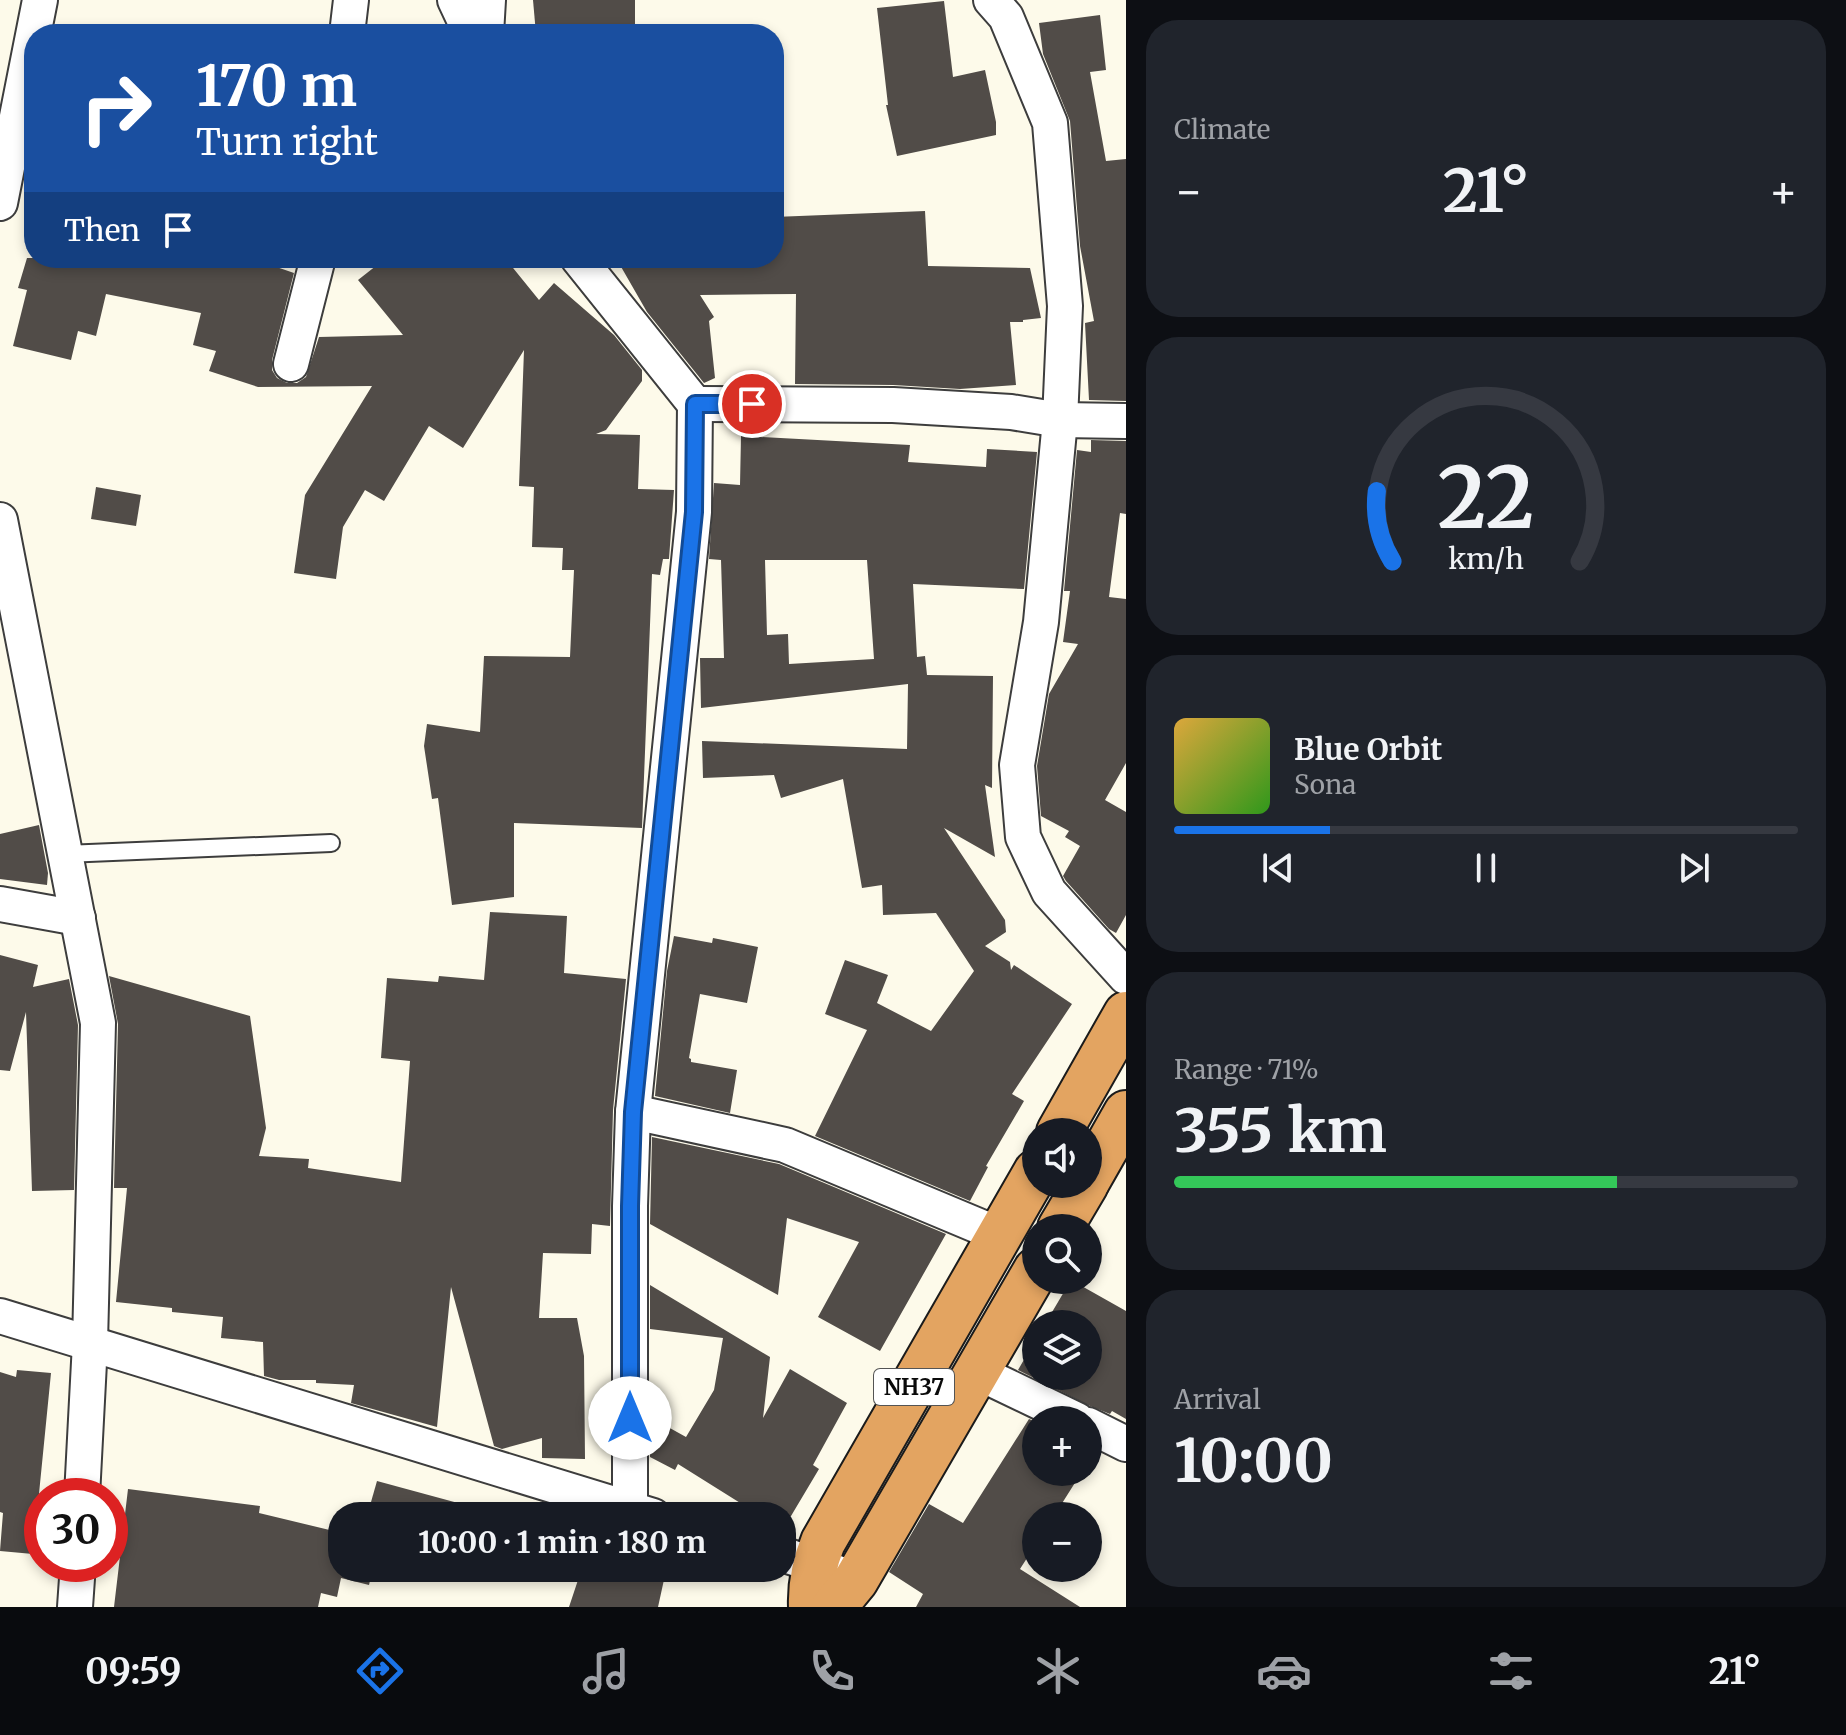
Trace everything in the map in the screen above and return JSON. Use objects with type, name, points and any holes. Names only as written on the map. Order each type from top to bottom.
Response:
[{"type":"highway","points":[[1067,1118],[1126,1014]]},
{"type":"highway","points":[[1102,1155],[1126,1113]]},
{"type":"highway","name":"NH37","points":[[811,1607],[810,1586],[798,1558],[823,1542],[1022,1196]]},
{"type":"highway","name":"NH37","points":[[845,1594],[1022,1294]]},
{"type":"street","points":[[35,24],[40,0]]},
{"type":"street","points":[[348,24],[351,0]]},
{"type":"street","points":[[455,0],[466,24]]},
{"type":"street","points":[[487,24],[488,0]]},
{"type":"street","points":[[991,0],[1006,17],[1050,123],[1065,306],[1060,420],[1041,622],[1017,765],[1023,837],[1049,892],[1126,977]]},
{"type":"street","points":[[0,203],[24,81]]},
{"type":"street","points":[[291,364],[315,268]]},
{"type":"street","points":[[586,268],[695,404],[694,512],[633,1112],[630,1206],[641,1502]]},
{"type":"street","points":[[695,404],[893,405],[1011,412],[1060,420],[1126,421]]},
{"type":"street","points":[[0,520],[98,1023],[90,1343],[83,1478]]},
{"type":"street","points":[[0,904],[78,918]]},
{"type":"street","points":[[633,1112],[785,1145],[1000,1235]]},
{"type":"street","points":[[0,1316],[605,1502]]},
{"type":"street","points":[[977,1372],[1048,1406]]},
{"type":"street","points":[[1102,1432],[1126,1444]]},
{"type":"street","points":[[798,1558],[845,1594]]},
{"type":"street","points":[[75,1607],[77,1582]]},
{"type":"lane","points":[[65,854],[331,843]]},
{"type":"building","points":[[533,0],[635,0],[635,24],[535,24]]},
{"type":"building","points":[[944,1],[953,77],[985,70],[996,135],[897,156],[886,105],[877,8]]},
{"type":"building","points":[[1100,15],[1106,70],[1090,72],[1106,161],[1126,159],[1126,401],[1089,400],[1085,323],[1094,321],[1080,246],[1070,121],[1043,54],[1039,23]]},
{"type":"building","points":[[925,211],[928,266],[1030,268],[1041,318],[1010,322],[1016,385],[960,389],[795,384],[796,294],[700,295],[714,317],[709,321],[715,378],[704,383],[647,312],[622,268],[784,268],[784,217]]},
{"type":"building","points":[[24,268],[279,268],[294,273],[272,370],[277,378],[287,383],[297,383],[306,377],[319,337],[403,335],[358,280],[373,268],[513,268],[539,300],[554,283],[614,335],[642,370],[642,381],[606,430],[596,434],[640,435],[638,489],[674,490],[669,559],[663,559],[660,575],[652,574],[642,828],[514,823],[514,897],[452,905],[438,798],[432,799],[424,746],[427,724],[480,732],[484,656],[570,657],[574,570],[562,570],[563,548],[532,547],[534,487],[519,486],[524,350],[463,448],[429,426],[384,501],[365,490],[343,527],[336,579],[294,573],[305,495],[372,386],[258,387],[209,371],[216,351],[193,345],[201,313],[106,294],[96,336],[78,331],[71,360],[13,346],[27,290],[18,288]]},
{"type":"building","points":[[741,436],[910,445],[908,462],[986,467],[987,449],[1037,452],[1024,589],[913,584],[917,657],[925,656],[927,675],[993,676],[992,788],[985,785],[995,857],[944,828],[1005,920],[1006,932],[985,946],[1010,962],[1011,970],[1014,965],[1072,1004],[1012,1094],[1024,1101],[986,1166],[970,1201],[815,1136],[867,1030],[825,1014],[845,960],[888,975],[877,1003],[931,1031],[974,971],[936,913],[883,915],[882,885],[862,888],[843,779],[781,798],[774,775],[703,778],[702,741],[907,749],[908,684],[701,708],[700,658],[724,658],[721,560],[709,559],[714,483],[740,485]],"holes":[[[765,560],[867,560],[874,659],[789,664],[788,634],[767,635]]]},
{"type":"building","points":[[1091,440],[1126,441],[1126,514],[1120,513],[1109,597],[1126,599],[1126,763],[1105,800],[1126,812],[1126,915],[1116,933],[1109,929],[1063,876],[1080,846],[1065,837],[1069,831],[1041,816],[1037,766],[1049,694],[1078,644],[1063,642],[1070,591],[1064,591],[1077,450],[1091,452]]},
{"type":"building","points":[[96,487],[141,495],[136,526],[91,519]]},
{"type":"building","points":[[39,825],[48,873],[47,885],[0,879],[0,834]]},
{"type":"building","points":[[490,912],[567,916],[564,973],[626,979],[613,1110],[610,1226],[592,1224],[591,1254],[543,1253],[539,1318],[577,1318],[584,1356],[585,1459],[542,1458],[542,1438],[502,1449],[494,1446],[451,1287],[437,1427],[351,1403],[354,1385],[316,1383],[316,1380],[279,1380],[264,1376],[263,1342],[221,1338],[223,1317],[116,1302],[127,1188],[114,1188],[118,1024],[109,976],[250,1016],[266,1128],[259,1156],[309,1159],[308,1168],[401,1182],[410,1061],[381,1058],[387,978],[438,982],[439,976],[484,980]]},
{"type":"building","points":[[674,936],[712,943],[713,938],[758,947],[747,1003],[700,994],[689,1058],[691,1062],[737,1070],[730,1113],[655,1096],[667,971]]},
{"type":"building","points":[[0,955],[38,965],[33,987],[69,979],[78,1025],[74,1190],[32,1191],[26,1012],[10,1071],[0,1070]]},
{"type":"building","points":[[652,1137],[779,1164],[946,1234],[880,1351],[818,1317],[859,1242],[787,1218],[778,1295],[650,1224]]},
{"type":"building","points":[[650,1285],[770,1357],[763,1418],[790,1369],[847,1403],[813,1465],[819,1469],[796,1508],[796,1502],[739,1502],[678,1464],[675,1470],[650,1457],[650,1438],[659,1422],[686,1437],[714,1390],[723,1338],[650,1329]]},
{"type":"building","points":[[1063,1294],[1096,1294],[1126,1311],[1126,1419],[1112,1411],[1110,1414],[1102,1411],[1102,1406],[1090,1406],[1058,1390],[1102,1390],[1102,1310],[1053,1310]]},
{"type":"building","points":[[17,1370],[51,1373],[41,1478],[24,1478],[24,1553],[0,1551],[3,1513],[0,1512],[0,1372],[16,1377]]},
{"type":"building","points":[[1022,1430],[1022,1486],[1073,1486],[1063,1502],[1022,1502],[1022,1582],[1041,1582],[1080,1607],[916,1607],[923,1594],[889,1572],[929,1504],[963,1523]]},
{"type":"building","points":[[377,1481],[454,1502],[371,1502]]},
{"type":"building","points":[[128,1489],[260,1506],[259,1513],[328,1530],[328,1582],[340,1582],[337,1597],[321,1593],[318,1607],[114,1607],[117,1582],[128,1582]]},
{"type":"building","points":[[577,1582],[663,1582],[658,1607],[569,1607]]},
{"type":"route","points":[[630,1418],[633,1112],[694,512],[695,404],[752,404]]}]
